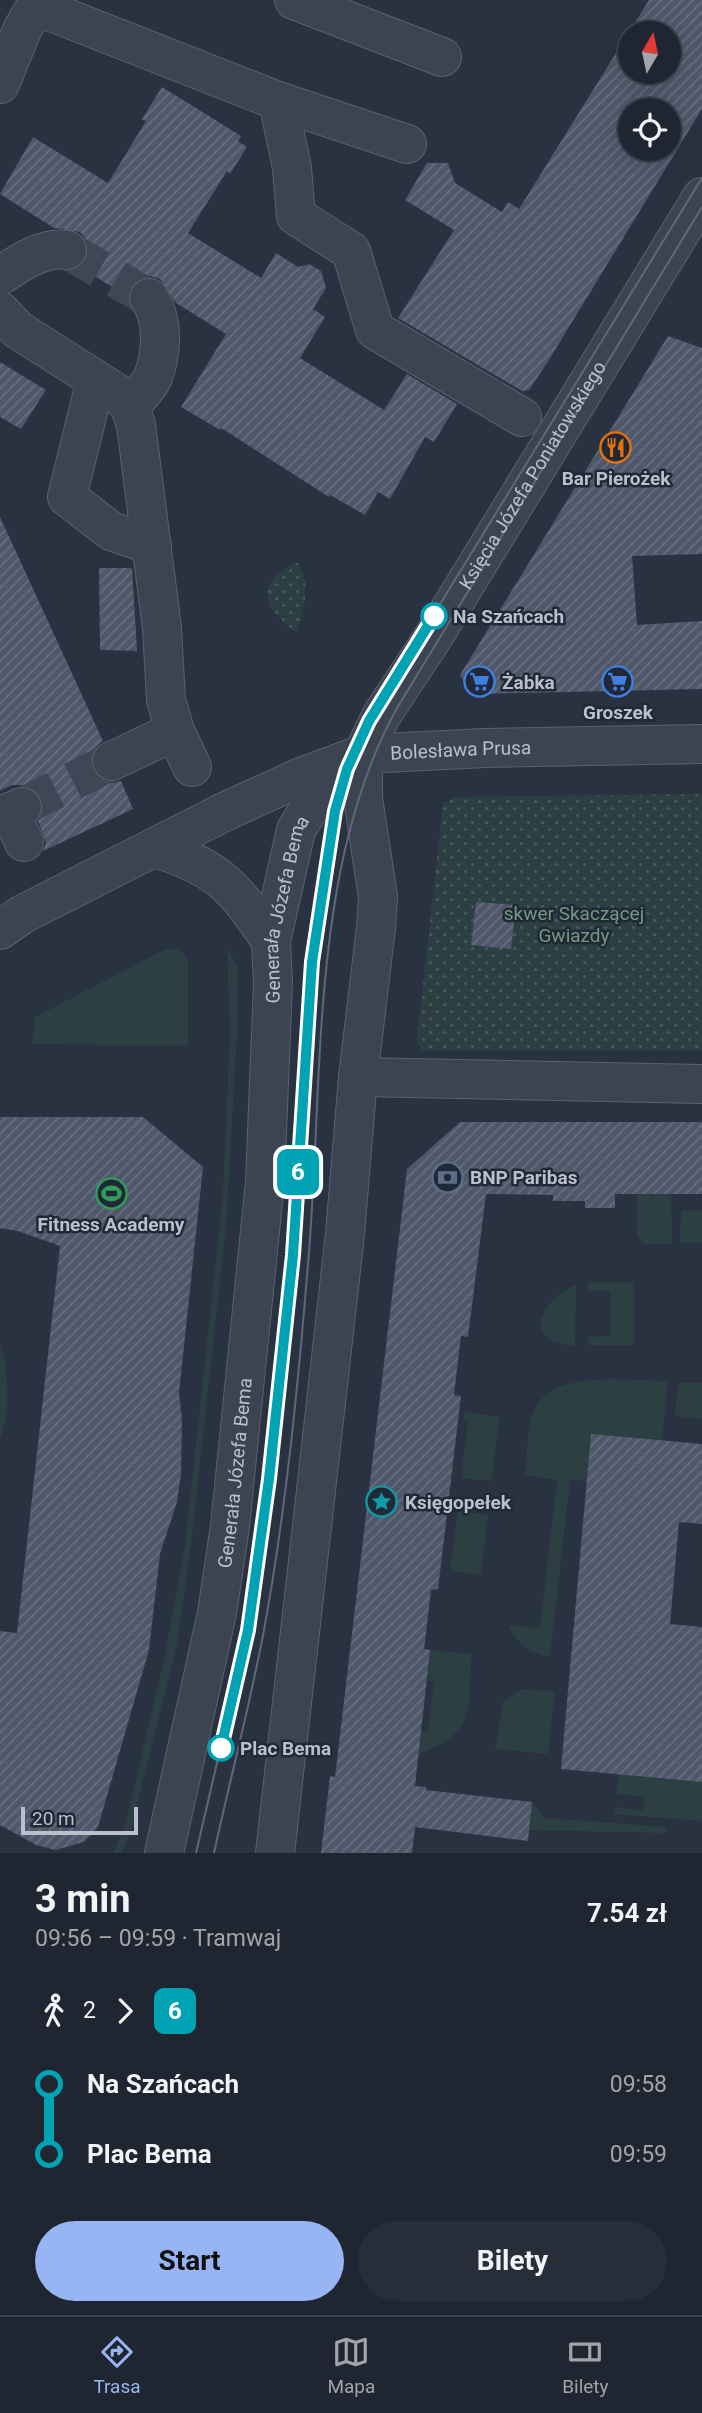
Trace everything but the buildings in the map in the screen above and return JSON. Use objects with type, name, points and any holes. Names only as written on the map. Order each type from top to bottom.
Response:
[{"type":"street","points":[[294,0],[442,57]]},
{"type":"street","points":[[0,84],[22,30],[38,3],[278,100],[407,144]]},
{"type":"street","points":[[278,100],[292,168],[296,216],[351,251],[375,330],[522,417]]},
{"type":"street","name":"Księcia Józefa Poniatowskiego","points":[[363,754],[382,716],[702,197]]},
{"type":"street","points":[[0,276],[37,254],[58,248],[67,250]]},
{"type":"street","points":[[130,407],[152,379],[159,347],[158,318],[149,298]]},
{"type":"street","points":[[0,312],[18,330],[120,395],[130,407],[136,425],[152,545],[162,628],[166,700],[175,731],[192,767]]},
{"type":"street","points":[[96,380],[67,497],[111,531],[152,545]]},
{"type":"street","points":[[112,761],[175,731]]},
{"type":"street","name":"Bolesława Prusa","points":[[0,930],[23,914],[224,811],[301,777],[363,754],[702,744]]},
{"type":"street","points":[[275,1853],[344,1248],[358,1077],[378,897],[363,798],[363,754]]},
{"type":"street","name":"Generała Józefa Bema","points":[[164,1853],[217,1613],[231,1513],[265,1182],[273,983],[271,941],[296,830],[312,804],[363,754]]},
{"type":"street","points":[[156,848],[191,862],[222,879],[238,892],[271,941]]},
{"type":"street","points":[[358,1077],[702,1084]]},
{"type":"green space","points":[[297,562],[302,570],[305,588],[304,606],[297,633],[276,614],[268,596],[274,578]]},
{"type":"green space","name":"skwer Skaczącej Gwiazdy","points":[[702,794],[702,1050],[421,1050],[417,1040],[443,804],[454,797]]},
{"type":"green space","points":[[227,948],[238,966],[238,1015],[226,1227],[191,1544],[177,1644],[130,1833],[122,1853],[113,1853],[125,1826],[164,1660],[185,1545],[223,1195],[230,1032]]},
{"type":"green space","points":[[166,949],[180,951],[188,962],[188,1046],[32,1044],[35,1017]]},
{"type":"green space","points":[[637,1194],[671,1194],[672,1244],[644,1244],[637,1236]]},
{"type":"green space","points":[[681,1211],[702,1211],[702,1243],[680,1243]]},
{"type":"green space","points":[[588,1282],[634,1282],[634,1345],[588,1345],[588,1337],[611,1336],[611,1291],[588,1291]]},
{"type":"green space","points":[[576,1285],[575,1345],[558,1343],[547,1337],[541,1329],[541,1320],[553,1300]]},
{"type":"green space","points":[[0,1341],[8,1390],[6,1416],[0,1439]]},
{"type":"green space","points":[[590,1380],[668,1381],[662,1441],[587,1481],[570,1480],[550,1657],[530,1650],[520,1642],[508,1625],[540,1628],[557,1480],[525,1475],[532,1416],[540,1400],[553,1390],[570,1383]]},
{"type":"green space","points":[[678,1383],[702,1383],[702,1419],[675,1416]]},
{"type":"green space","points":[[465,1412],[500,1417],[491,1481],[461,1478],[468,1422],[464,1421]]},
{"type":"green space","points":[[458,1511],[488,1515],[481,1575],[450,1571]]},
{"type":"green space","points":[[430,1650],[472,1654],[469,1705],[466,1718],[451,1738],[418,1754],[421,1731],[428,1732],[434,1682],[427,1680]]},
{"type":"green space","points":[[522,1689],[555,1691],[548,1754],[495,1749],[503,1702]]},
{"type":"green space","points":[[619,1774],[702,1782],[702,1821],[615,1814],[615,1807],[643,1810],[644,1797],[616,1794]]},
{"type":"green space","points":[[532,1802],[544,1818],[667,1827],[666,1833],[529,1830]]},
{"type":"tunnel","points":[[67,250],[149,298]]},
{"type":"tunnel","points":[[22,807],[112,761]]},
{"type":"tram line","points":[[196,1853],[248,1630],[269,1479],[293,1255],[312,962],[335,811],[347,769],[386,692],[702,178]]},
{"type":"tram line","points":[[214,1853],[258,1658],[285,1494],[308,1264],[325,979],[334,907],[348,838],[368,771],[397,708],[702,207]]},
{"type":"tram line","name":"6","points":[[221,1748],[248,1630],[269,1479],[293,1255],[312,962],[335,811],[347,769],[369,721],[434,616]]},
{"type":"place","name":"Bar Pierożek","points":[[616,447]]},
{"type":"place","name":"Na Szańcach","points":[[434,616]]},
{"type":"place","name":"Groszek","points":[[618,681]]},
{"type":"place","name":"Żabka","points":[[479,682]]},
{"type":"place","name":"BNP Paribas","points":[[447,1177]]},
{"type":"place","name":"Fitness Academy","points":[[111,1193]]},
{"type":"place","name":"Księgopełek","points":[[382,1502]]},
{"type":"place","name":"Plac Bema","points":[[221,1748]]}]
